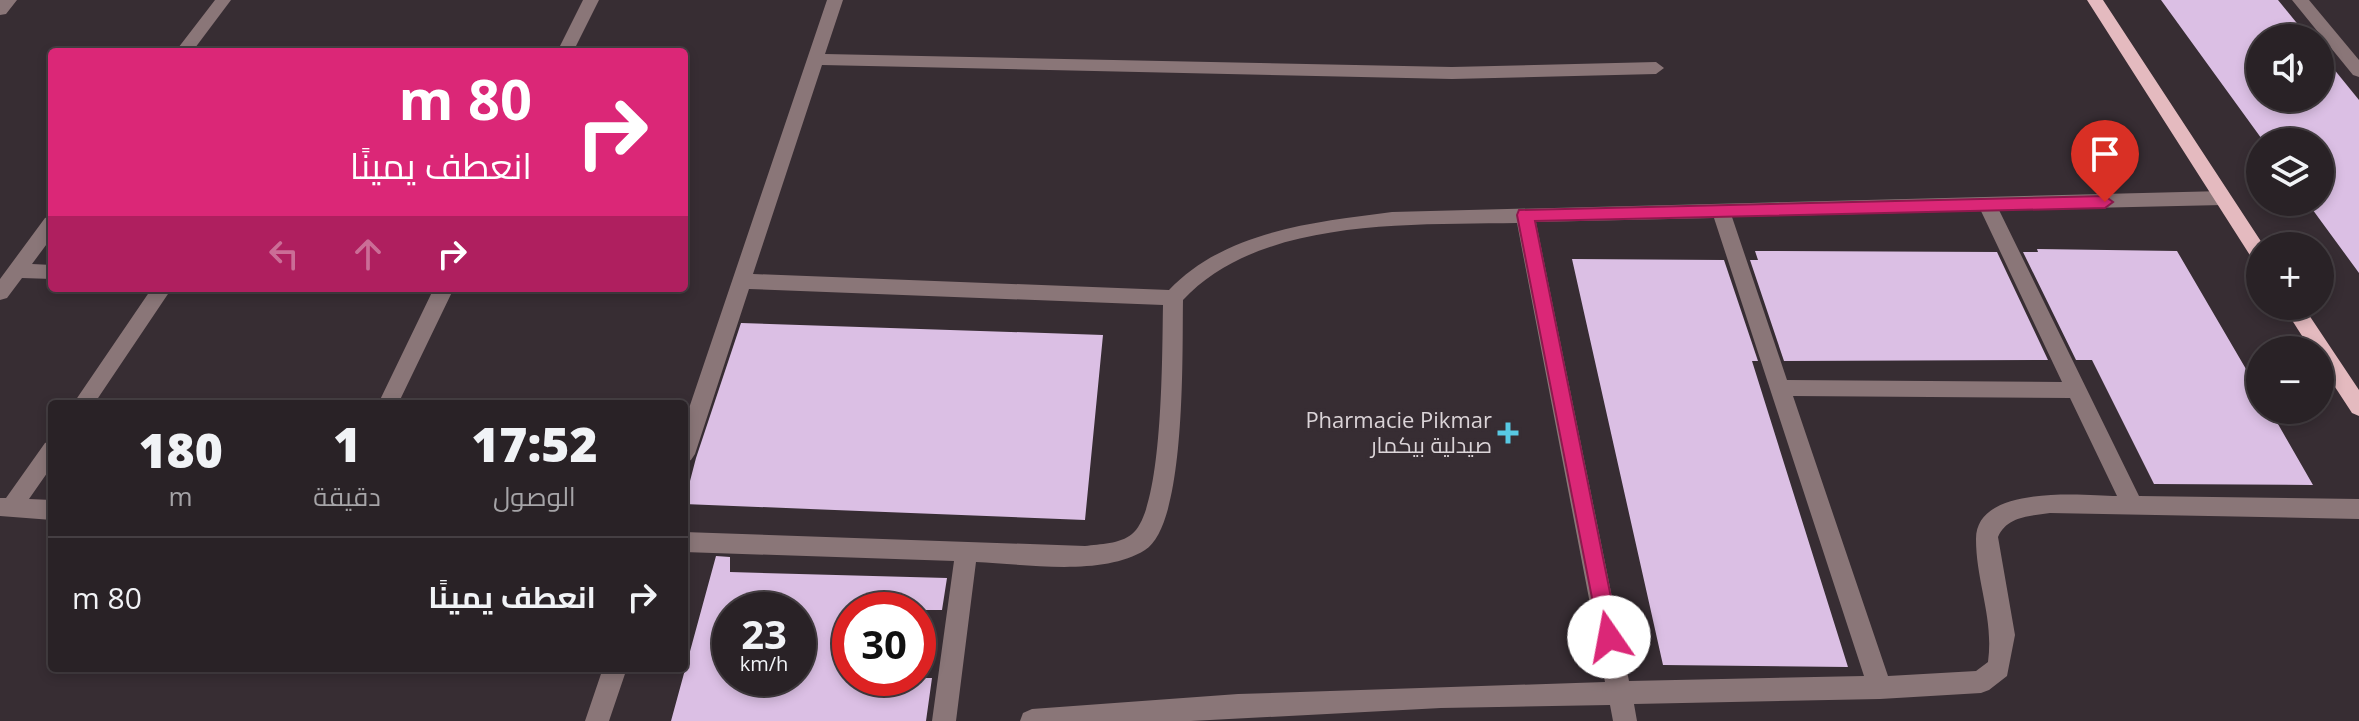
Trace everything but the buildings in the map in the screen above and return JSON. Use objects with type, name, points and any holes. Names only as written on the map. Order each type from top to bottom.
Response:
[{"type":"main road","points":[[2095,0],[2246,233]]},
{"type":"main road","points":[[2302,320],[2359,407]]},
{"type":"street","points":[[0,10],[9,0]]},
{"type":"street","points":[[186,48],[223,0]]},
{"type":"street","points":[[567,48],[591,0]]},
{"type":"street","points":[[688,442],[835,0]]},
{"type":"street","points":[[2300,0],[2359,71]]},
{"type":"street","points":[[815,59],[1452,73],[1656,68]]},
{"type":"street","points":[[688,542],[1085,556],[1112,554],[1143,539],[1154,519],[1163,483],[1173,298],[1203,269],[1291,235],[1392,219],[2223,198]]},
{"type":"street","points":[[1987,205],[2132,505]]},
{"type":"street","points":[[1721,211],[1880,688]]},
{"type":"street","points":[[1525,215],[1625,721]]},
{"type":"street","points":[[0,293],[48,228]]},
{"type":"street","points":[[16,270],[48,272]]},
{"type":"street","points":[[740,281],[1173,298]]},
{"type":"street","points":[[86,400],[159,292]]},
{"type":"street","points":[[390,400],[442,292]]},
{"type":"street","points":[[1780,388],[2076,390]]},
{"type":"street","points":[[6,508],[48,454]]},
{"type":"street","points":[[1032,721],[1238,706],[1880,688],[1981,682],[1999,668],[2003,635],[1987,537],[1989,526],[2001,515],[2050,504],[2359,509]]},
{"type":"street","points":[[6,508],[48,510]]},
{"type":"street","points":[[944,721],[966,553]]},
{"type":"street","points":[[597,721],[614,672]]},
{"type":"place","name":"Pharmacie Pikmar صيدلية بيكمار","points":[[1508,433]]},
{"type":"route","points":[[1609,637],[1525,215],[2105,202]]}]
